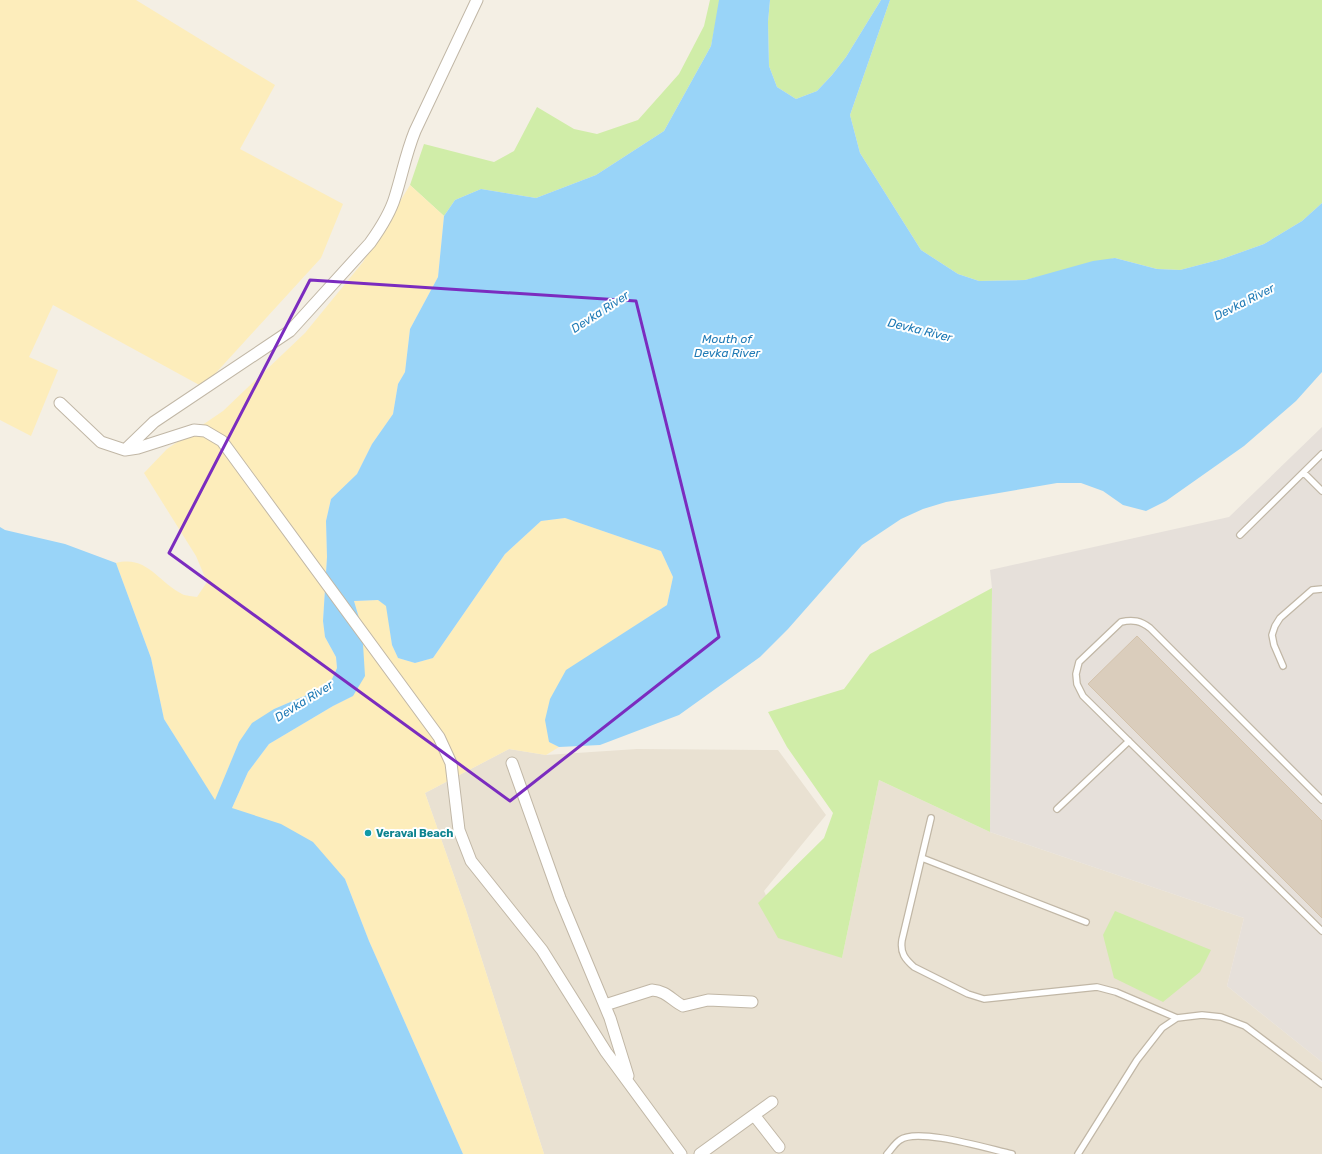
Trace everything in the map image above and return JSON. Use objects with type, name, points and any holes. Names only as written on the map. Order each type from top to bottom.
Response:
[{"type":"street","points":[[125,450],[154,422],[290,331],[370,243],[380,230],[392,204],[409,146],[415,131],[477,0]]},
{"type":"street","points":[[60,403],[101,442],[125,450],[138,448],[194,430],[205,431],[222,441],[440,737],[451,762],[459,830],[471,861],[542,950],[606,1052],[681,1154]]},
{"type":"street","points":[[512,763],[560,898],[605,1005],[630,1084]]},
{"type":"street","points":[[605,1005],[652,990],[660,990],[683,1006],[708,1000],[752,1002]]},
{"type":"street","points":[[700,1154],[772,1102]]},
{"type":"street","points":[[754,1115],[778,1146]]},
{"type":"lane","points":[[1240,535],[1322,454]]},
{"type":"lane","points":[[1304,473],[1322,491]]},
{"type":"lane","points":[[1283,666],[1274,645],[1272,635],[1275,626],[1280,618],[1312,590],[1322,589]]},
{"type":"lane","points":[[1322,800],[1150,628],[1142,622],[1129,620],[1122,622],[1079,662],[1076,674],[1077,684],[1083,696],[1322,931]]},
{"type":"lane","points":[[1057,809],[1129,741]]},
{"type":"lane","points":[[931,818],[901,948],[907,961],[914,967],[976,997],[984,998],[1097,987],[1121,994],[1177,1018]]},
{"type":"lane","points":[[922,858],[1086,922]]},
{"type":"lane","points":[[1078,1154],[1137,1060],[1162,1028],[1177,1018],[1202,1015],[1221,1017],[1245,1026],[1322,1084]]},
{"type":"lane","points":[[887,1154],[900,1139],[915,1135],[932,1136],[1012,1154]]},
{"type":"highlighted area","points":[[310,280],[636,301],[719,637],[510,801],[169,553]]},
{"type":"shaded area","points":[[1322,427],[1322,1062],[1227,986],[1244,918],[990,832],[992,588],[990,570],[1229,517]]},
{"type":"shaded area","points":[[509,749],[546,755],[637,749],[778,750],[826,815],[764,891],[781,928],[842,958],[879,780],[990,832],[1244,918],[1227,986],[1322,1062],[1322,1154],[544,1154],[466,910],[425,793]]},
{"type":"green space","points":[[710,0],[720,1],[711,46],[664,131],[596,175],[536,198],[481,189],[455,200],[444,216],[410,185],[424,144],[494,162],[514,151],[537,107],[574,129],[597,134],[638,120],[679,74],[704,26]]},
{"type":"green space","points":[[770,0],[881,0],[846,57],[832,75],[817,91],[796,99],[777,87],[769,66],[768,22]]},
{"type":"green space","points":[[890,0],[1322,0],[1322,203],[1302,221],[1264,244],[1222,259],[1180,270],[1157,269],[1115,258],[1025,280],[979,281],[958,274],[921,250],[860,153],[850,115]]},
{"type":"green space","points":[[992,588],[990,832],[879,780],[842,958],[778,938],[758,903],[824,838],[833,813],[787,747],[768,712],[844,689],[870,654]]},
{"type":"green space","points":[[1115,911],[1211,950],[1200,972],[1163,1002],[1114,978],[1103,935]]},
{"type":"sand","points":[[0,0],[136,0],[275,85],[240,149],[343,204],[321,258],[203,387],[53,305],[29,357],[58,370],[31,436],[0,420]]},
{"type":"sand","points":[[410,185],[444,216],[438,277],[410,329],[405,372],[398,384],[393,414],[372,444],[357,474],[331,499],[326,521],[327,557],[323,621],[325,637],[336,657],[337,668],[332,679],[314,692],[274,709],[239,742],[215,801],[164,719],[151,658],[116,563],[127,562],[144,566],[174,589],[185,595],[197,597],[207,582],[196,556],[144,473],[167,449],[223,411],[305,333],[363,262]]},
{"type":"sand","name":"Veraval Beach","points":[[565,518],[661,551],[673,577],[667,605],[612,641],[549,742],[559,747],[546,755],[509,749],[425,793],[466,910],[544,1154],[463,1154],[369,941],[345,879],[232,808],[248,772],[269,744],[333,706],[353,696],[362,628],[354,601],[378,600],[387,606],[392,645],[398,658],[415,663],[433,658],[505,554],[541,521]]},
{"type":"water","name":"Mouth of Devka River","points":[[719,0],[770,0],[768,22],[769,66],[777,87],[796,99],[817,91],[846,57],[881,0],[890,0],[850,115],[860,153],[921,250],[958,274],[979,281],[1025,280],[1093,261],[1115,258],[1157,269],[1180,270],[1222,259],[1264,244],[1302,221],[1322,203],[1322,372],[1296,401],[1244,446],[1166,501],[1146,511],[1123,505],[1103,491],[1081,483],[1057,483],[946,502],[923,509],[901,519],[862,545],[788,629],[760,657],[679,715],[600,745],[559,747],[549,742],[545,720],[550,699],[566,670],[667,605],[673,577],[661,551],[565,518],[541,521],[505,554],[433,658],[415,663],[398,658],[392,645],[386,606],[378,600],[354,601],[362,628],[365,676],[353,696],[333,706],[269,744],[248,772],[232,808],[281,824],[313,842],[345,879],[369,941],[463,1154],[0,1154],[0,527],[5,530],[65,544],[116,563],[151,658],[164,719],[215,800],[239,742],[252,723],[274,709],[314,692],[332,679],[337,668],[336,657],[325,637],[323,621],[327,557],[326,521],[331,499],[357,474],[372,444],[393,414],[398,384],[405,372],[410,329],[438,277],[444,216],[455,200],[481,189],[536,198],[596,175],[664,131],[711,46]]},
{"type":"building","points":[[1137,636],[1322,821],[1322,918],[1088,684]]},
{"type":"place","name":"Veraval Beach","points":[[368,833]]},
{"type":"water label","name":"Devka River","points":[[1244,302]]},
{"type":"water label","name":"Devka River","points":[[600,312]]},
{"type":"water label","name":"Devka River","points":[[920,330]]},
{"type":"water label","name":"Devka River","points":[[304,701]]}]
